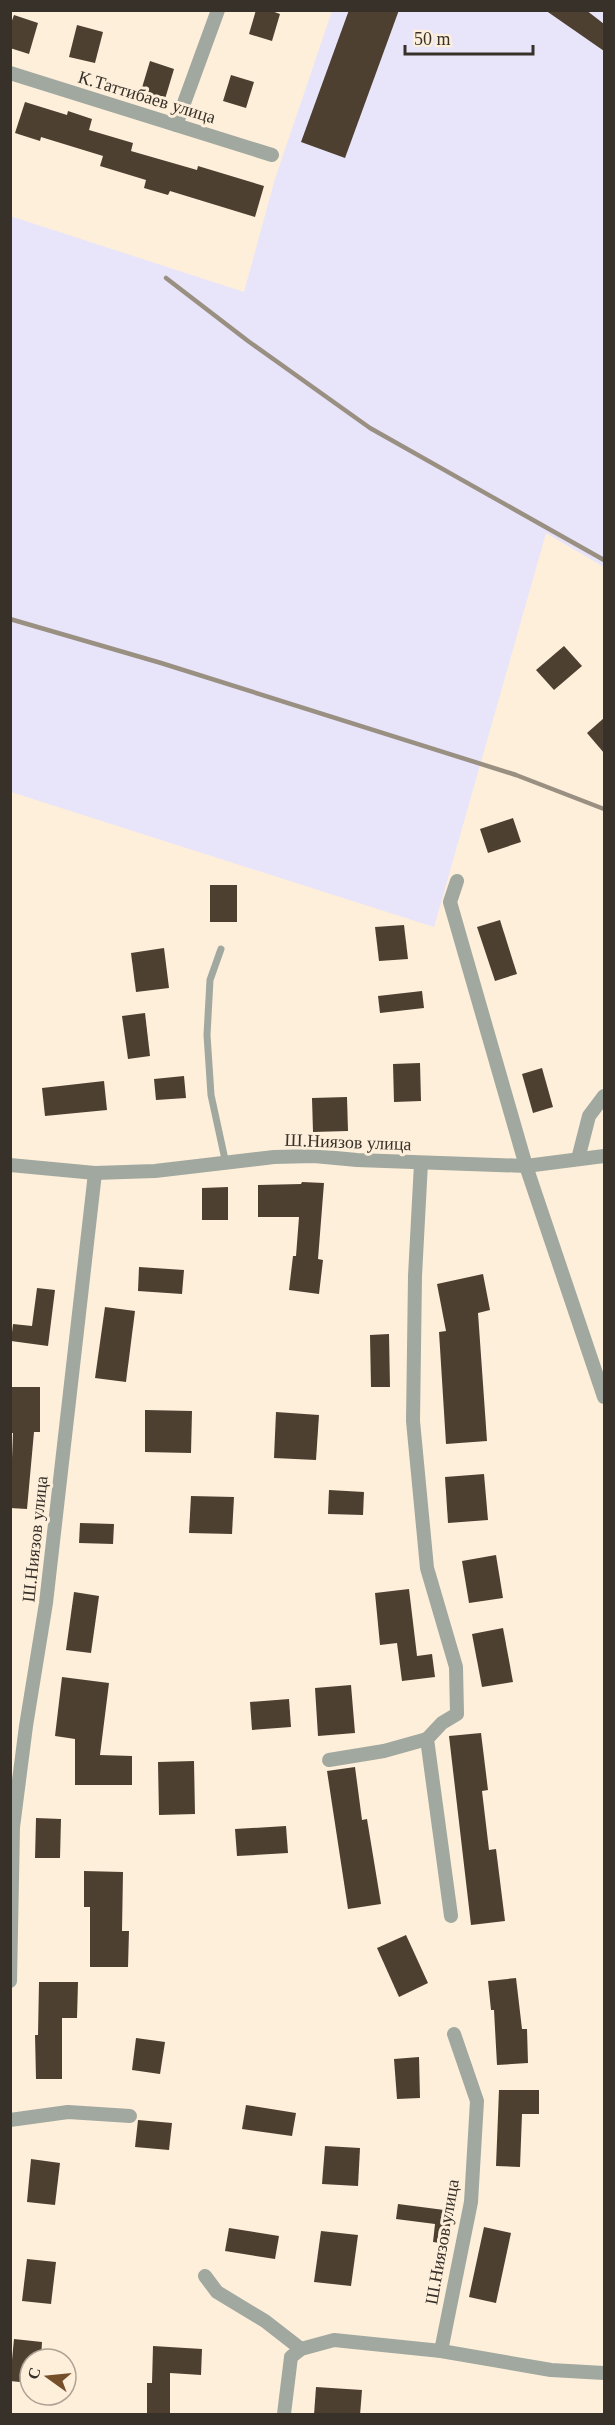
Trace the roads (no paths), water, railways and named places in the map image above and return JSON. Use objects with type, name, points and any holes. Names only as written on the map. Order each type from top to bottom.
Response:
[{"type":"street","points":[[176,124],[218,10]]},
{"type":"street","name":"К.Таттибаев улица","points":[[10,73],[272,155]]},
{"type":"street","points":[[457,881],[450,902],[526,1166],[604,1397]]},
{"type":"street","points":[[578,1159],[589,1116],[604,1096]]},
{"type":"street","name":"Ш.Ниязов улица","points":[[10,1165],[95,1173],[155,1172],[274,1157],[314,1156],[421,1163],[526,1166],[604,1156]]},
{"type":"street","name":"Ш.Ниязов улица","points":[[329,1760],[384,1751],[427,1739],[442,1724],[457,1714],[456,1667],[427,1568],[413,1421],[415,1276],[421,1163]]},
{"type":"street","name":"Ш.Ниязов улица","points":[[10,1981],[13,1827],[26,1725],[46,1603],[95,1173]]},
{"type":"street","points":[[427,1739],[452,1916]]},
{"type":"street","name":"Ш.Ниязов улица","points":[[441,2351],[471,2202],[477,2101],[454,2034]]},
{"type":"street","points":[[10,2120],[68,2112],[130,2116]]},
{"type":"street","points":[[205,2276],[217,2292],[266,2320],[301,2349]]},
{"type":"street","points":[[284,2415],[291,2357],[301,2349],[334,2340],[441,2351],[551,2370],[604,2373]]},
{"type":"lane","points":[[221,949],[210,980],[207,1035],[211,1095],[226,1164]]},
{"type":"railway","points":[[166,278],[248,341],[370,428],[604,560]]},
{"type":"railway","points":[[10,619],[161,663],[516,775],[604,809]]}]
